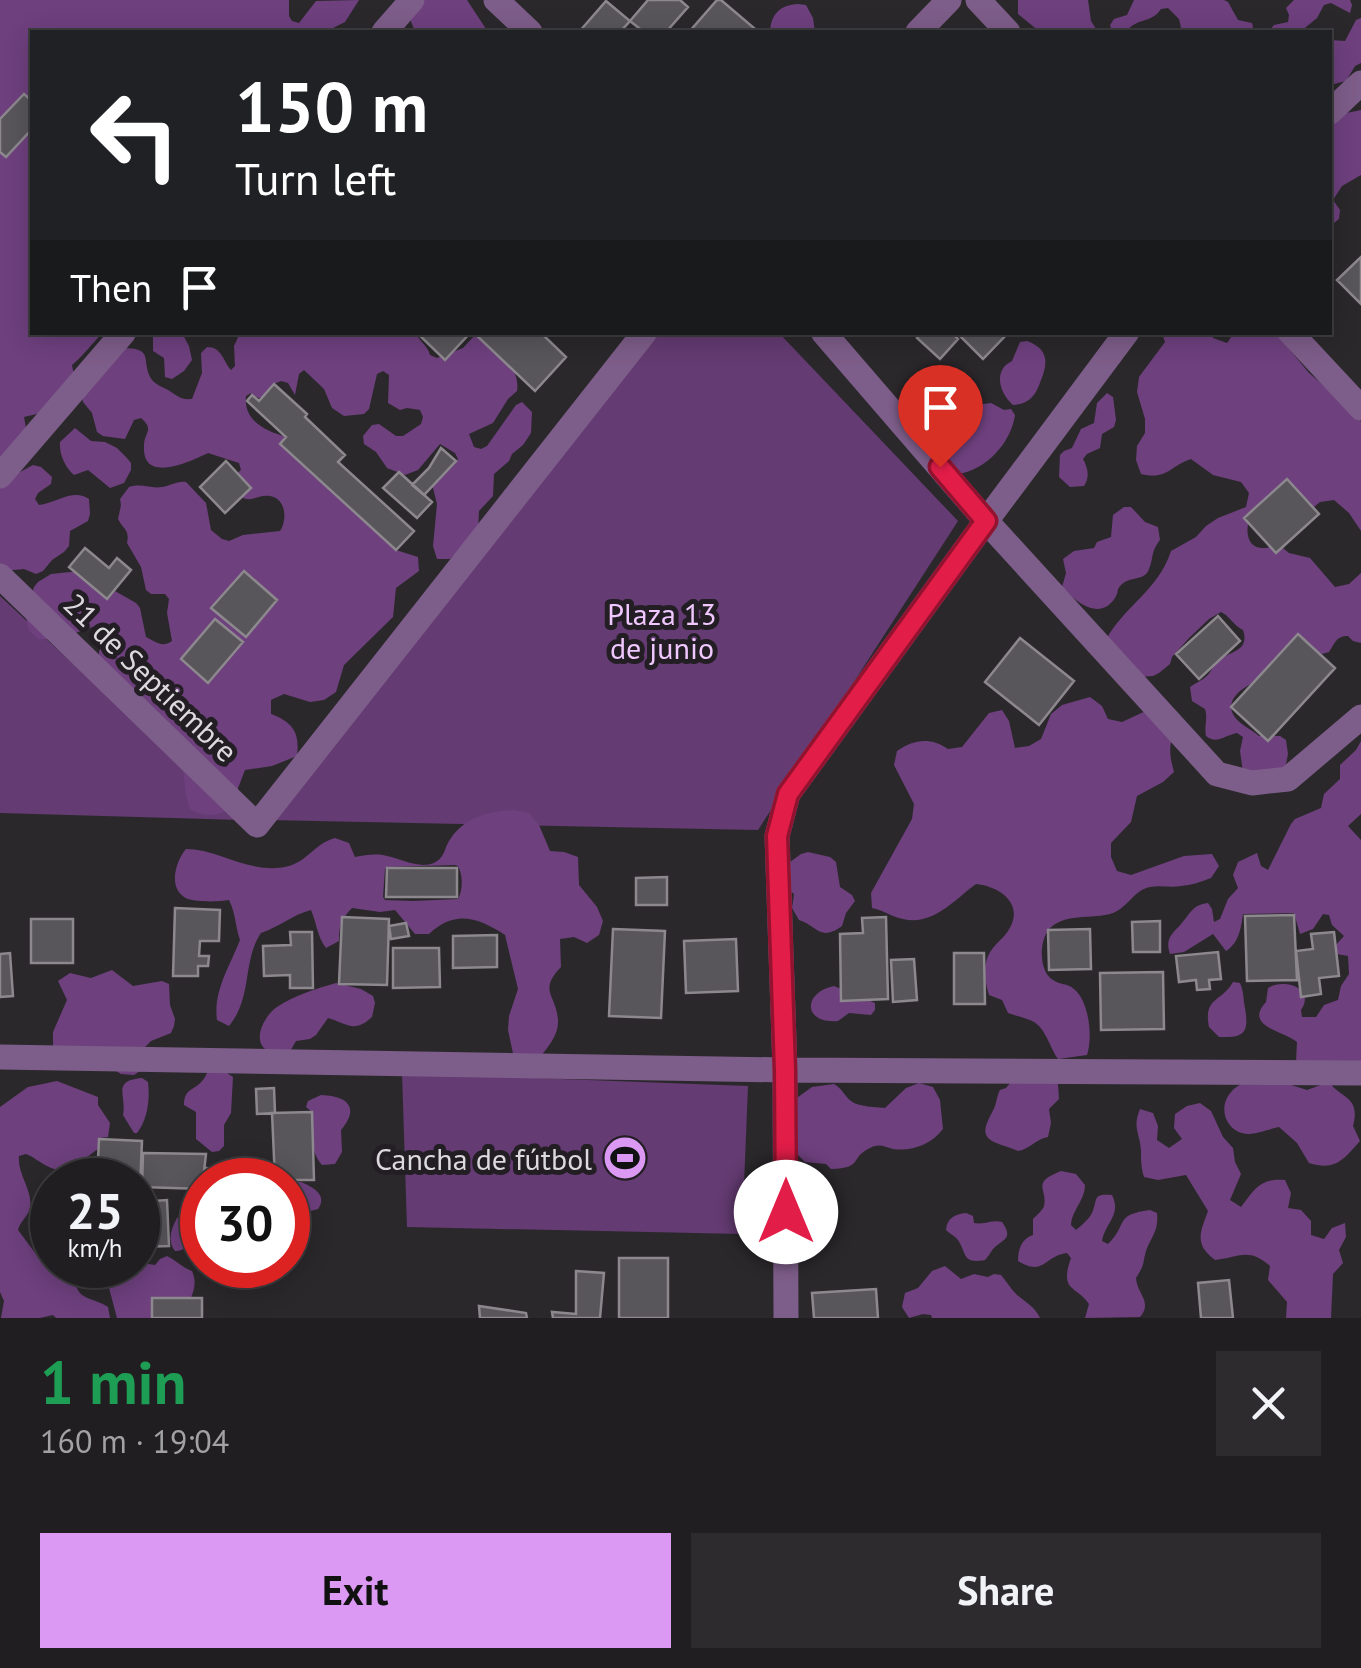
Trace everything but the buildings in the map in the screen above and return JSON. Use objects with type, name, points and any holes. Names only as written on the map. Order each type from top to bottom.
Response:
[{"type":"street","points":[[386,30],[412,0]]},
{"type":"street","points":[[496,0],[528,30]]},
{"type":"street","points":[[920,30],[950,0]]},
{"type":"street","points":[[978,0],[1006,30]]},
{"type":"street","points":[[1332,110],[1361,83]]},
{"type":"street","points":[[0,476],[121,335]]},
{"type":"street","name":"21 de Septiembre","points":[[0,576],[257,826],[643,335]]},
{"type":"street","points":[[826,335],[986,521],[1218,774],[1252,784],[1288,780],[1361,717]]},
{"type":"street","points":[[786,1318],[785,1070],[777,836],[788,794],[1125,335]]},
{"type":"street","points":[[1293,335],[1361,408]]},
{"type":"street","points":[[0,1057],[785,1070],[1361,1072]]},
{"type":"green space","name":"Plaza 13 de junio","points":[[654,335],[781,335],[958,521],[758,830],[268,820]]},
{"type":"green space","points":[[0,596],[241,820],[0,813]]},
{"type":"green space","points":[[402,1073],[748,1086],[742,1234],[407,1227]]},
{"type":"shaded area","points":[[0,0],[289,0],[289,16],[299,23],[316,1],[359,0],[345,22],[329,30],[30,30],[30,335],[100,335],[72,365],[75,381],[45,412],[24,417],[29,444],[0,474]]},
{"type":"shaded area","points":[[408,0],[467,0],[487,30],[414,30]]},
{"type":"shaded area","points":[[1018,0],[1088,0],[1097,30],[1038,30],[1018,14]]},
{"type":"shaded area","points":[[1134,0],[1224,0],[1238,20],[1252,23],[1254,30],[1182,30],[1179,19],[1168,8],[1128,30],[1112,30],[1114,19],[1127,15]]},
{"type":"shaded area","points":[[1294,0],[1350,0],[1352,5],[1350,13],[1331,3],[1324,5],[1317,18],[1302,30],[1270,30],[1288,22],[1286,8]]},
{"type":"shaded area","points":[[806,5],[815,30],[770,30],[772,20],[786,6]]},
{"type":"shaded area","points":[[1361,18],[1361,63],[1346,81],[1332,84],[1332,40],[1345,41]]},
{"type":"shaded area","points":[[1361,110],[1361,175],[1342,186],[1333,200],[1340,210],[1339,219],[1332,224],[1332,125],[1342,114]]},
{"type":"shaded area","points":[[153,335],[183,335],[192,360],[172,379],[165,377],[164,358],[153,351]]},
{"type":"shaded area","points":[[239,335],[418,335],[430,355],[437,358],[463,348],[479,335],[511,365],[517,391],[493,423],[469,434],[474,447],[487,446],[522,402],[532,412],[531,433],[494,474],[493,496],[479,511],[478,532],[450,559],[437,559],[433,546],[437,504],[432,484],[458,459],[440,444],[418,470],[405,475],[387,468],[376,452],[364,444],[363,436],[372,425],[379,424],[396,436],[403,436],[421,424],[420,410],[400,410],[388,403],[389,375],[383,371],[377,374],[369,409],[364,414],[344,416],[332,408],[324,389],[304,370],[299,374],[295,395],[288,383],[281,381],[265,397],[251,393],[246,396],[252,418],[286,437],[396,550],[418,557],[419,571],[396,588],[393,617],[344,665],[336,692],[324,700],[310,702],[284,694],[271,700],[271,714],[290,725],[296,735],[297,756],[272,766],[245,770],[230,809],[210,815],[190,809],[183,768],[99,667],[105,625],[58,639],[38,639],[28,629],[26,615],[38,582],[51,574],[80,571],[136,603],[146,637],[162,644],[172,641],[169,599],[165,594],[146,590],[141,567],[118,519],[120,499],[129,487],[186,482],[206,503],[211,530],[222,539],[280,531],[284,516],[280,501],[270,496],[247,499],[237,495],[235,475],[241,470],[239,463],[208,453],[169,467],[151,465],[145,458],[144,446],[148,428],[141,418],[134,420],[125,439],[103,436],[97,432],[92,413],[83,402],[82,396],[123,348],[144,354],[149,374],[157,384],[179,397],[192,399],[202,373],[201,353],[207,347],[216,349],[231,370],[235,366],[234,346]]},
{"type":"shaded area","points":[[1163,335],[1212,335],[1227,343],[1233,335],[1278,335],[1309,373],[1354,411],[1361,422],[1361,531],[1334,500],[1320,502],[1309,511],[1264,501],[1248,526],[1256,547],[1278,544],[1289,553],[1310,558],[1335,587],[1349,584],[1361,573],[1361,643],[1341,637],[1329,652],[1315,651],[1274,671],[1242,689],[1232,701],[1232,713],[1242,724],[1259,736],[1280,736],[1286,740],[1285,769],[1243,772],[1243,737],[1237,733],[1210,739],[1206,736],[1205,709],[1192,701],[1190,687],[1243,644],[1243,630],[1224,614],[1209,619],[1172,657],[1170,664],[1153,676],[1139,677],[1106,640],[1158,577],[1171,551],[1218,518],[1246,507],[1249,493],[1241,482],[1213,475],[1191,459],[1163,474],[1141,474],[1137,446],[1145,433],[1145,419],[1137,392],[1139,377],[1165,342]]},
{"type":"shaded area","points":[[1027,341],[1042,351],[1045,367],[1032,398],[1013,405],[1002,388],[1000,376],[1020,342]]},
{"type":"shaded area","points":[[924,375],[937,380],[938,393],[950,402],[951,408],[991,403],[1011,409],[1015,415],[1003,445],[978,467],[958,474],[938,447],[943,433],[927,419],[921,398],[912,387],[917,377]]},
{"type":"shaded area","points":[[1107,393],[1113,397],[1114,427],[1102,434],[1100,448],[1083,459],[1088,472],[1084,486],[1070,487],[1059,477],[1060,455],[1072,448],[1081,429],[1094,423],[1097,403]]},
{"type":"shaded area","points":[[75,428],[91,441],[105,442],[126,457],[131,470],[124,483],[110,488],[88,470],[74,475],[71,472],[60,442]]},
{"type":"shaded area","points":[[33,465],[52,477],[51,484],[35,499],[39,505],[83,496],[89,499],[90,514],[88,521],[70,531],[69,546],[43,571],[3,571],[0,483]]},
{"type":"shaded area","points":[[1131,507],[1145,522],[1158,527],[1160,540],[1144,575],[1122,584],[1109,605],[1087,607],[1062,587],[1066,573],[1063,559],[1111,537],[1113,515]]},
{"type":"shaded area","points":[[1090,697],[1102,706],[1108,719],[1122,722],[1148,710],[1174,732],[1170,752],[1174,772],[1137,796],[1131,822],[1111,843],[1117,871],[1131,875],[1184,856],[1212,854],[1219,866],[1211,878],[1185,886],[1144,889],[1113,913],[1061,921],[1048,931],[1042,949],[1045,971],[1079,995],[1089,1029],[1087,1055],[1058,1059],[1038,1025],[1008,1013],[1002,1000],[989,995],[985,976],[988,956],[1013,921],[1012,905],[1007,898],[993,888],[976,884],[942,910],[914,920],[872,908],[871,893],[912,819],[914,804],[894,765],[897,751],[922,741],[948,749],[962,747],[989,713],[1002,710],[1009,721],[1015,748],[1029,746],[1041,739],[1051,714],[1062,705]]},
{"type":"shaded area","points":[[1361,741],[1361,814],[1348,826],[1361,840],[1361,1068],[1296,1062],[1297,1042],[1263,1023],[1260,1010],[1268,988],[1282,984],[1301,991],[1305,1002],[1302,1017],[1316,1017],[1324,1005],[1338,1000],[1349,974],[1348,956],[1337,954],[1335,946],[1344,936],[1332,925],[1329,915],[1323,914],[1313,929],[1300,934],[1294,913],[1243,914],[1237,939],[1226,951],[1213,934],[1184,952],[1170,954],[1169,941],[1198,906],[1208,903],[1214,922],[1220,919],[1228,899],[1238,888],[1233,875],[1238,862],[1257,853],[1261,866],[1268,870],[1291,824],[1321,808],[1324,794],[1340,779],[1340,765]]},
{"type":"shaded area","points":[[487,813],[529,813],[550,851],[578,857],[579,885],[603,921],[599,935],[587,943],[574,937],[560,939],[561,967],[549,987],[558,1025],[540,1057],[514,1058],[508,1030],[518,989],[505,935],[466,919],[448,922],[429,934],[415,934],[395,910],[352,908],[341,923],[339,941],[326,948],[311,910],[261,933],[251,955],[236,1015],[229,1026],[217,1020],[220,989],[240,940],[229,900],[192,900],[177,889],[176,868],[186,849],[275,868],[302,860],[335,838],[349,843],[355,857],[379,855],[428,865],[441,858],[464,824]],"holes":[[[458,866],[462,882],[458,899],[413,901],[383,897],[387,867]]]},
{"type":"shaded area","points":[[808,852],[836,862],[840,887],[855,901],[842,926],[829,933],[799,920],[792,908],[790,862]]},
{"type":"shaded area","points":[[112,970],[133,986],[162,981],[169,984],[174,1026],[171,1033],[151,1041],[142,1050],[140,1071],[134,1075],[121,1074],[103,1063],[53,1054],[53,1032],[67,1000],[58,981],[70,973],[91,978]]},
{"type":"shaded area","points":[[1233,982],[1240,983],[1242,989],[1245,1028],[1240,1035],[1219,1037],[1209,1027],[1209,1010]]},
{"type":"shaded area","points":[[336,983],[373,996],[372,1017],[355,1026],[328,1018],[316,1035],[296,1041],[289,1053],[265,1049],[260,1033],[273,1010],[298,996]]},
{"type":"shaded area","points":[[834,986],[875,1003],[875,1010],[871,1015],[849,1013],[838,1021],[818,1018],[813,1013],[812,1001],[816,994]]},
{"type":"shaded area","points":[[214,1071],[233,1077],[224,1146],[212,1152],[196,1139],[196,1112],[184,1105],[189,1091]]},
{"type":"shaded area","points":[[142,1078],[148,1082],[147,1109],[144,1122],[134,1133],[123,1115],[122,1090],[127,1082]]},
{"type":"shaded area","points":[[1055,1078],[1059,1099],[1049,1109],[1048,1137],[1018,1151],[989,1139],[986,1125],[1000,1090],[1011,1082]]},
{"type":"shaded area","points":[[57,1081],[98,1097],[98,1105],[110,1123],[108,1137],[99,1138],[98,1149],[86,1158],[19,1156],[30,1201],[18,1230],[30,1246],[30,1288],[77,1288],[85,1297],[108,1307],[110,1318],[1,1318],[4,1301],[0,1292],[0,1107],[28,1087]]},
{"type":"shaded area","points":[[1245,1081],[1288,1084],[1307,1090],[1329,1082],[1352,1103],[1353,1126],[1360,1141],[1349,1154],[1326,1166],[1309,1163],[1297,1143],[1279,1127],[1251,1134],[1233,1129],[1224,1111],[1225,1104],[1233,1090]]},
{"type":"shaded area","points":[[919,1083],[933,1087],[940,1100],[943,1129],[921,1146],[873,1147],[852,1165],[831,1169],[826,1164],[805,1162],[790,1147],[794,1100],[812,1087],[834,1084],[854,1103],[885,1108],[906,1088]]},
{"type":"shaded area","points":[[321,1095],[344,1100],[350,1109],[341,1130],[342,1152],[335,1164],[322,1165],[313,1146],[312,1112],[306,1107],[308,1101]]},
{"type":"shaded area","points":[[1200,1103],[1211,1111],[1233,1148],[1241,1174],[1230,1200],[1241,1207],[1264,1183],[1285,1180],[1291,1193],[1288,1208],[1301,1210],[1311,1221],[1311,1235],[1324,1239],[1332,1228],[1345,1223],[1346,1237],[1339,1250],[1343,1263],[1333,1274],[1331,1318],[1286,1318],[1287,1302],[1268,1280],[1270,1266],[1263,1260],[1250,1255],[1215,1260],[1204,1249],[1201,1232],[1208,1211],[1186,1175],[1158,1180],[1144,1177],[1137,1126],[1140,1109],[1153,1113],[1158,1126],[1157,1140],[1169,1148],[1182,1139],[1174,1128],[1175,1114]]},
{"type":"shaded area","points":[[1061,1171],[1076,1174],[1085,1185],[1071,1225],[1076,1230],[1091,1215],[1098,1196],[1112,1195],[1114,1214],[1102,1241],[1108,1244],[1126,1218],[1150,1210],[1157,1213],[1155,1231],[1136,1278],[1145,1302],[1140,1317],[1085,1318],[1089,1304],[1068,1282],[1071,1258],[1067,1253],[1033,1267],[1018,1261],[1021,1245],[1033,1235],[1033,1219],[1044,1206],[1043,1183]]},
{"type":"shaded area","points":[[310,1187],[320,1196],[318,1209],[310,1211]]},
{"type":"shaded area","points":[[966,1213],[973,1216],[974,1223],[1002,1222],[1007,1232],[985,1260],[969,1259],[958,1240],[946,1230],[952,1217]]},
{"type":"shaded area","points":[[180,1218],[180,1250],[175,1251],[171,1239]]},
{"type":"shaded area","points":[[167,1256],[180,1265],[180,1288],[194,1288],[179,1318],[117,1318],[109,1288],[160,1288],[160,1259]]},
{"type":"shaded area","points":[[945,1266],[961,1279],[974,1274],[1001,1275],[1040,1318],[932,1318],[923,1314],[909,1318],[902,1307],[905,1293],[918,1288],[932,1271]]},
{"type":"place","name":"Cancha de fútbol","points":[[625,1158]]},
{"type":"route","points":[[786,1212],[777,836],[788,794],[986,521],[940,467]]}]
